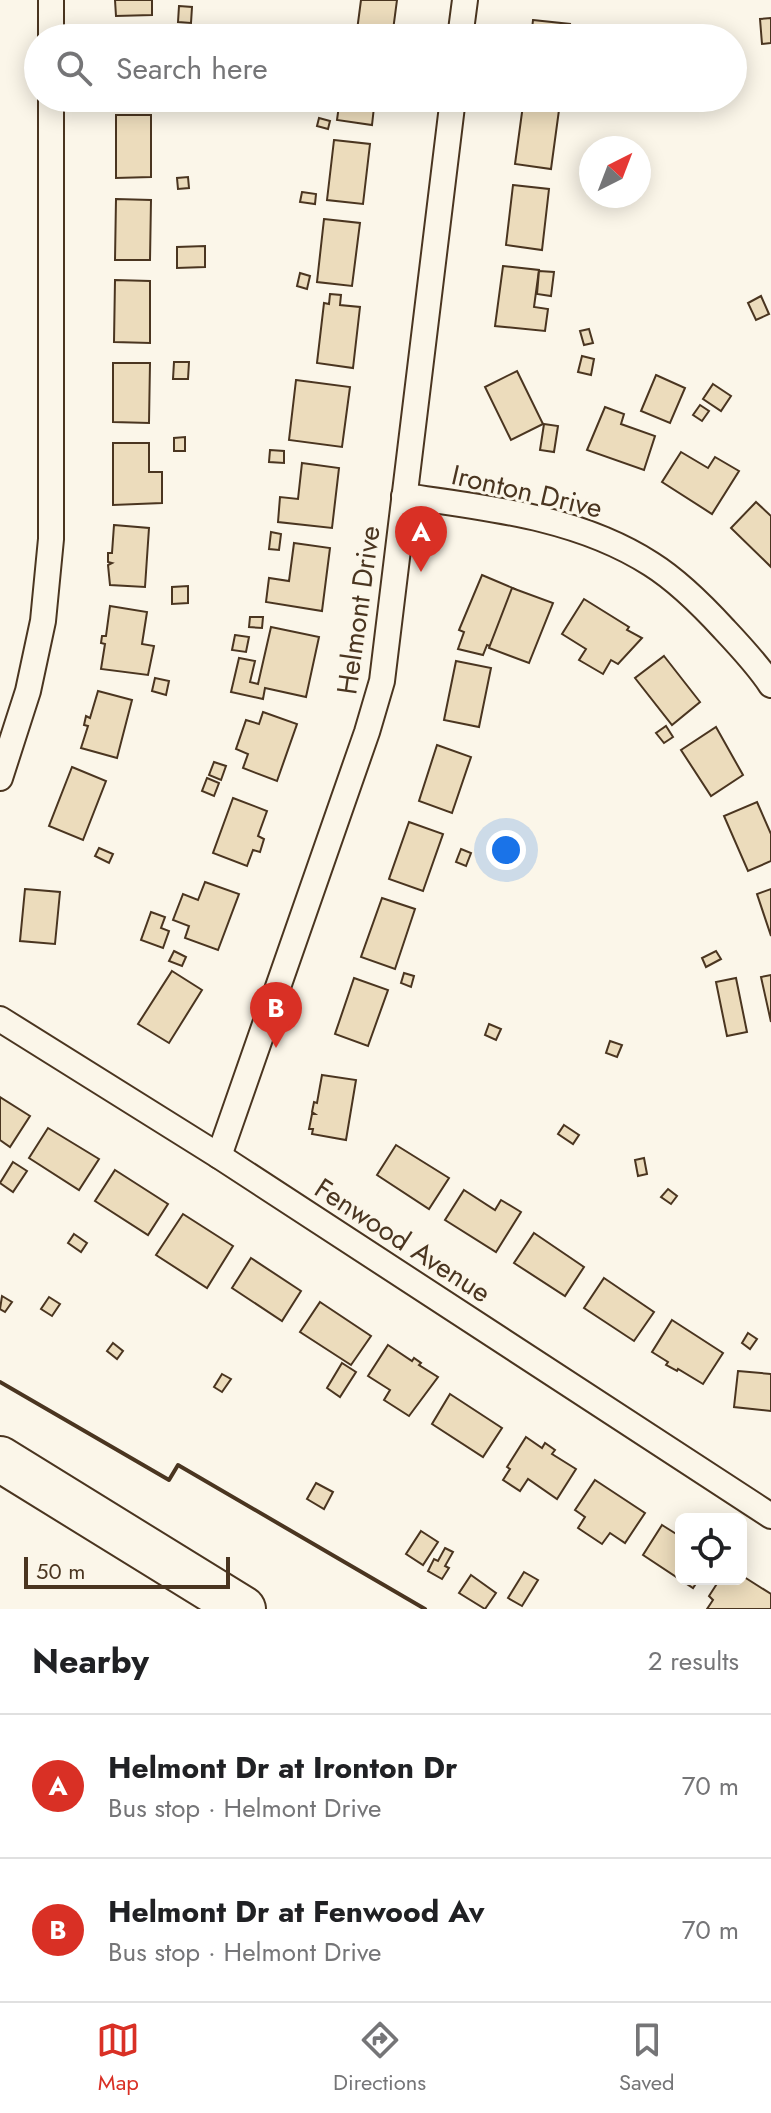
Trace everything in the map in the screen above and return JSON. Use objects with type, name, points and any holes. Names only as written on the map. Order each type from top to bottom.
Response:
[{"type":"highway","points":[[0,1459],[243,1609]]},
{"type":"highway","points":[[84,1512],[272,1609]]},
{"type":"street","points":[[51,0],[51,24]]},
{"type":"street","points":[[462,24],[465,0]]},
{"type":"street","points":[[0,778],[28,691],[47,595],[51,539],[51,112]]},
{"type":"street","name":"Helmont Drive","points":[[219,1156],[382,681],[451,112]]},
{"type":"street","name":"Ironton Drive","points":[[404,496],[505,511],[558,524],[612,543],[650,564],[680,586],[738,645],[771,685]]},
{"type":"street","name":"Fenwood Avenue","points":[[0,1019],[219,1156],[771,1516]]},
{"type":"building","points":[[115,0],[152,0],[152,15],[116,16]]},
{"type":"building","points":[[361,0],[397,0],[394,24],[358,24]]},
{"type":"building","points":[[179,6],[192,7],[191,23],[178,22]]},
{"type":"building","points":[[771,18],[771,43],[762,44],[760,19]]},
{"type":"building","points":[[533,20],[570,24],[533,24]]},
{"type":"building","points":[[338,112],[373,112],[372,125],[337,120]]},
{"type":"building","points":[[522,112],[559,112],[551,169],[515,164]]},
{"type":"building","points":[[116,115],[151,115],[151,177],[116,178]]},
{"type":"building","points":[[319,118],[330,121],[328,129],[317,126]]},
{"type":"building","points":[[334,140],[370,144],[363,204],[327,200]]},
{"type":"building","points":[[188,177],[189,188],[178,189],[177,178]]},
{"type":"building","points":[[513,185],[549,189],[542,250],[506,245]]},
{"type":"building","points":[[302,192],[316,194],[315,204],[300,202]]},
{"type":"building","points":[[116,199],[151,200],[150,260],[115,260]]},
{"type":"building","points":[[324,219],[360,223],[352,286],[317,282]]},
{"type":"building","points":[[205,246],[205,267],[177,268],[177,247]]},
{"type":"building","points":[[503,266],[539,270],[534,307],[548,309],[545,331],[495,326]]},
{"type":"building","points":[[539,271],[554,272],[551,296],[537,294]]},
{"type":"building","points":[[300,273],[310,276],[307,289],[297,286]]},
{"type":"building","points":[[115,280],[150,281],[150,343],[114,342]]},
{"type":"building","points":[[330,294],[341,295],[340,305],[360,307],[353,368],[317,363],[324,303],[329,304]]},
{"type":"building","points":[[761,296],[769,314],[756,320],[748,303]]},
{"type":"building","points":[[589,329],[593,343],[584,345],[580,331]]},
{"type":"building","points":[[582,356],[594,359],[591,375],[578,372]]},
{"type":"building","points":[[174,362],[189,362],[188,379],[173,379]]},
{"type":"building","points":[[113,363],[150,363],[149,423],[113,422]]},
{"type":"building","points":[[517,371],[543,424],[511,440],[485,387]]},
{"type":"building","points":[[656,375],[685,388],[670,423],[641,411]]},
{"type":"building","points":[[296,380],[350,387],[342,447],[289,440]]},
{"type":"building","points":[[713,384],[731,396],[721,411],[703,399]]},
{"type":"building","points":[[700,405],[709,411],[702,421],[693,415]]},
{"type":"building","points":[[605,407],[624,414],[621,424],[655,436],[644,470],[587,450]]},
{"type":"building","points":[[544,424],[558,426],[554,452],[540,450]]},
{"type":"building","points":[[185,437],[185,451],[174,451],[174,438]]},
{"type":"building","points":[[113,443],[149,443],[149,472],[162,472],[162,503],[113,505]]},
{"type":"building","points":[[270,450],[284,451],[284,463],[269,462]]},
{"type":"building","points":[[681,452],[708,468],[715,457],[739,471],[712,514],[662,482]]},
{"type":"building","points":[[302,463],[339,468],[332,528],[278,522],[280,497],[298,499]]},
{"type":"building","points":[[756,502],[771,516],[771,567],[731,528]]},
{"type":"building","points":[[114,525],[149,528],[145,587],[110,585],[108,565],[112,563],[108,562],[108,553],[112,553]]},
{"type":"building","points":[[271,532],[281,534],[279,550],[269,549]]},
{"type":"building","points":[[294,543],[330,548],[322,611],[266,602],[269,578],[289,581]]},
{"type":"building","points":[[482,575],[515,589],[483,655],[458,649],[464,632],[459,630]]},
{"type":"building","points":[[188,586],[188,603],[172,604],[172,587]]},
{"type":"building","points":[[512,588],[553,603],[529,663],[489,648]]},
{"type":"building","points":[[584,599],[642,638],[618,664],[611,660],[603,674],[579,660],[586,649],[562,634]]},
{"type":"building","points":[[110,606],[147,612],[142,644],[154,646],[148,675],[101,669],[105,644],[101,643],[102,636],[106,636]]},
{"type":"building","points":[[250,617],[263,617],[262,628],[249,627]]},
{"type":"building","points":[[271,627],[319,637],[306,697],[265,688],[263,699],[231,692],[239,658],[255,661],[250,682],[258,684]]},
{"type":"building","points":[[235,635],[249,637],[246,652],[232,650]]},
{"type":"building","points":[[664,656],[700,702],[672,725],[635,678]]},
{"type":"building","points":[[456,661],[491,668],[479,727],[444,720]]},
{"type":"building","points":[[155,678],[169,681],[166,695],[152,691]]},
{"type":"building","points":[[98,691],[132,700],[117,758],[81,748],[88,726],[84,725],[86,716],[90,718]]},
{"type":"building","points":[[263,712],[297,724],[277,781],[243,768],[248,754],[236,749],[246,720],[259,724]]},
{"type":"building","points":[[666,726],[673,737],[664,743],[656,733]]},
{"type":"building","points":[[716,727],[743,775],[711,796],[681,750]]},
{"type":"building","points":[[437,745],[471,757],[452,813],[419,801]]},
{"type":"building","points":[[214,762],[226,766],[221,780],[209,775]]},
{"type":"building","points":[[72,767],[106,781],[83,840],[49,826]]},
{"type":"building","points":[[207,778],[219,783],[214,796],[202,791]]},
{"type":"building","points":[[233,798],[267,811],[258,836],[264,839],[260,852],[253,850],[247,866],[213,853]]},
{"type":"building","points":[[757,802],[771,834],[771,861],[748,871],[724,816]]},
{"type":"building","points":[[409,822],[443,834],[423,891],[389,879]]},
{"type":"building","points":[[99,848],[113,854],[109,863],[95,856]]},
{"type":"building","points":[[461,849],[471,853],[466,866],[456,862]]},
{"type":"building","points":[[205,882],[239,894],[218,950],[185,938],[189,926],[173,920],[183,894],[198,900]]},
{"type":"building","points":[[25,889],[60,892],[55,944],[20,941]]},
{"type":"building","points":[[771,889],[771,936],[757,894]]},
{"type":"building","points":[[382,898],[415,909],[395,969],[361,957]]},
{"type":"building","points":[[151,912],[165,917],[161,928],[169,931],[163,948],[141,940]]},
{"type":"building","points":[[174,951],[186,957],[182,966],[169,961]]},
{"type":"building","points":[[716,951],[721,959],[706,967],[702,958]]},
{"type":"building","points":[[172,971],[202,990],[169,1043],[138,1024]]},
{"type":"building","points":[[404,973],[414,976],[411,987],[401,983]]},
{"type":"building","points":[[771,975],[771,1022],[761,977]]},
{"type":"building","points":[[354,978],[388,990],[368,1046],[335,1034]]},
{"type":"building","points":[[736,978],[747,1032],[727,1036],[716,982]]},
{"type":"building","points":[[489,1024],[501,1029],[496,1040],[485,1035]]},
{"type":"building","points":[[610,1041],[622,1045],[617,1057],[606,1053]]},
{"type":"building","points":[[322,1075],[356,1080],[346,1140],[312,1134],[313,1129],[309,1129]]},
{"type":"building","points":[[0,1097],[30,1116],[10,1147],[0,1140]]},
{"type":"building","points":[[564,1125],[579,1135],[573,1144],[558,1134]]},
{"type":"building","points":[[48,1128],[99,1159],[79,1190],[29,1158]]},
{"type":"building","points":[[396,1145],[449,1178],[429,1209],[377,1175]]},
{"type":"building","points":[[644,1158],[647,1174],[638,1176],[635,1160]]},
{"type":"building","points":[[13,1162],[27,1171],[13,1192],[0,1183]]},
{"type":"building","points":[[115,1170],[168,1204],[148,1235],[95,1201]]},
{"type":"building","points":[[668,1189],[677,1196],[671,1204],[661,1197]]},
{"type":"building","points":[[464,1190],[495,1210],[501,1200],[521,1212],[496,1252],[445,1220]]},
{"type":"building","points":[[183,1214],[233,1246],[207,1288],[156,1255]]},
{"type":"building","points":[[534,1233],[584,1267],[565,1296],[514,1263]]},
{"type":"building","points":[[74,1234],[87,1243],[81,1252],[68,1243]]},
{"type":"building","points":[[251,1258],[301,1291],[282,1321],[232,1288]]},
{"type":"building","points":[[604,1278],[654,1312],[634,1341],[584,1308]]},
{"type":"building","points":[[2,1296],[12,1302],[5,1312],[0,1309]]},
{"type":"building","points":[[49,1297],[60,1304],[52,1316],[41,1309]]},
{"type":"building","points":[[320,1302],[371,1336],[351,1365],[300,1332]]},
{"type":"building","points":[[672,1320],[723,1353],[703,1384],[666,1365],[668,1362],[652,1352]]},
{"type":"building","points":[[748,1333],[757,1339],[750,1349],[742,1343]]},
{"type":"building","points":[[113,1343],[123,1351],[117,1359],[107,1351]]},
{"type":"building","points":[[388,1345],[412,1361],[414,1358],[438,1377],[409,1416],[384,1400],[390,1390],[368,1376]]},
{"type":"building","points":[[342,1363],[356,1372],[340,1397],[327,1388]]},
{"type":"building","points":[[738,1371],[771,1374],[771,1411],[734,1407]]},
{"type":"building","points":[[222,1374],[231,1379],[222,1392],[214,1387]]},
{"type":"building","points":[[450,1394],[502,1428],[483,1457],[432,1424]]},
{"type":"building","points":[[526,1437],[542,1448],[545,1443],[555,1450],[552,1454],[576,1469],[557,1499],[528,1479],[520,1491],[503,1480],[510,1469],[507,1467]]},
{"type":"building","points":[[595,1480],[645,1513],[625,1543],[610,1533],[602,1544],[578,1528],[585,1517],[575,1510]]},
{"type":"building","points":[[316,1483],[333,1492],[324,1509],[307,1499]]},
{"type":"building","points":[[662,1525],[675,1533],[675,1576],[643,1555]]},
{"type":"building","points":[[421,1531],[438,1542],[423,1565],[406,1554]]},
{"type":"building","points":[[445,1548],[453,1552],[442,1579],[428,1571]]},
{"type":"building","points":[[524,1572],[538,1580],[522,1606],[508,1598]]},
{"type":"building","points":[[471,1575],[496,1593],[485,1609],[459,1593]]},
{"type":"building","points":[[747,1579],[771,1594],[771,1609],[707,1609],[713,1600],[709,1596],[716,1585],[747,1585]]},
{"type":"wall","points":[[0,1382],[169,1480],[178,1465],[425,1609]]},
{"type":"place","name":"Helmont Dr at Ironton Dr","points":[[421,572]]},
{"type":"place","name":"Helmont Dr at Fenwood Av","points":[[276,1048]]}]
